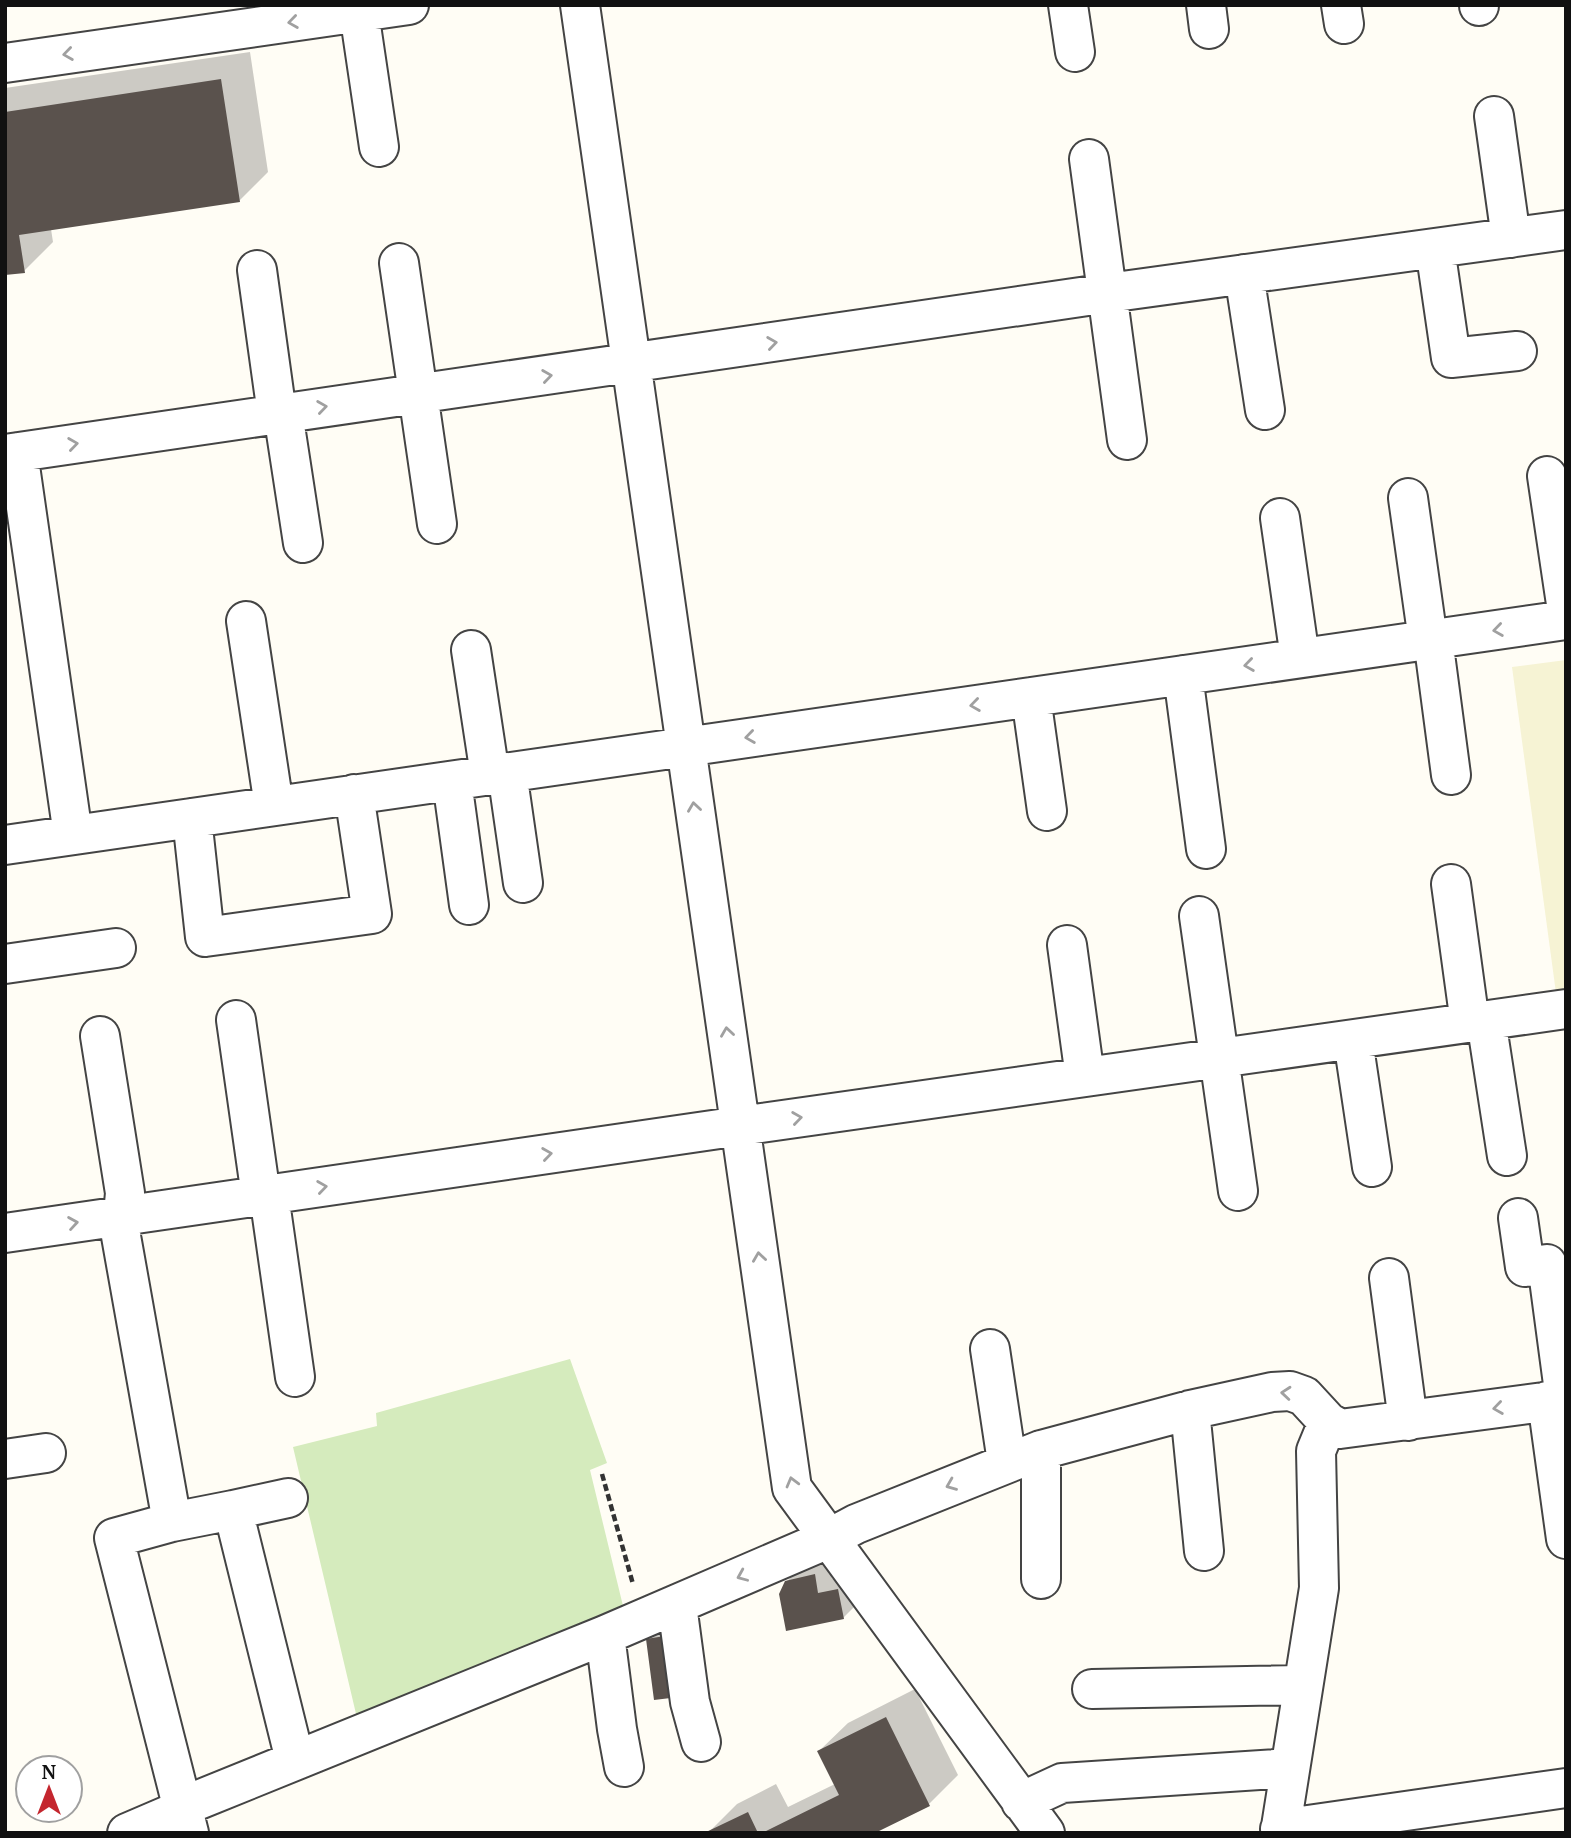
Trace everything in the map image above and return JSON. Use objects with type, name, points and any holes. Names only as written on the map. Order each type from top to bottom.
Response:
[{"type":"street","points":[[5,63],[228,18],[359,12],[409,5]]},
{"type":"street","points":[[580,5],[792,1488],[1045,1833]]},
{"type":"street","points":[[1068,5],[1076,52]]},
{"type":"street","points":[[359,12],[379,147]]},
{"type":"street","points":[[1494,116],[1511,238]]},
{"type":"street","points":[[1089,159],[1127,440]]},
{"type":"street","points":[[73,835],[11,453],[1108,293],[1566,230]]},
{"type":"street","points":[[1435,248],[1451,358],[1517,351]]},
{"type":"street","points":[[399,263],[437,524]]},
{"type":"street","points":[[257,270],[303,543]]},
{"type":"street","points":[[1244,274],[1265,410]]},
{"type":"street","points":[[1547,476],[1566,604]]},
{"type":"street","points":[[1408,498],[1451,775]]},
{"type":"street","points":[[1280,518],[1300,658]]},
{"type":"street","points":[[5,845],[1566,620]]},
{"type":"street","points":[[246,621],[274,806]]},
{"type":"street","points":[[471,650],[523,883]]},
{"type":"street","points":[[1182,675],[1206,849]]},
{"type":"street","points":[[1031,697],[1047,811]]},
{"type":"street","points":[[452,781],[469,905]]},
{"type":"street","points":[[192,818],[205,937],[372,914],[354,794]]},
{"type":"street","points":[[1451,884],[1507,1156]]},
{"type":"street","points":[[1199,916],[1238,1191]]},
{"type":"street","points":[[1068,945],[1085,1077]]},
{"type":"street","points":[[5,964],[116,948]]},
{"type":"street","points":[[5,1233],[1566,1009]]},
{"type":"street","points":[[236,1020],[296,1377]]},
{"type":"street","points":[[100,1036],[125,1193],[121,1236],[172,1522]]},
{"type":"street","points":[[1353,1040],[1372,1167]]},
{"type":"street","points":[[1518,1218],[1525,1267],[1556,1263],[1566,1539]]},
{"type":"street","points":[[1389,1278],[1408,1421]]},
{"type":"street","points":[[990,1349],[1024,1456],[1041,1579]]},
{"type":"street","points":[[186,1821],[196,1801],[605,1635],[828,1539],[856,1524],[1024,1456],[1190,1410],[1272,1392],[1290,1391],[1304,1396],[1328,1422],[1340,1429],[1559,1400]]},
{"type":"street","points":[[1190,1410],[1204,1551]]},
{"type":"street","points":[[1328,1422],[1316,1451],[1319,1588],[1280,1831],[1566,1788]]},
{"type":"street","points":[[5,1459],[46,1454]]},
{"type":"street","points":[[186,1821],[114,1538],[172,1522],[288,1498]]},
{"type":"street","points":[[233,1510],[296,1760]]},
{"type":"street","points":[[660,1612],[701,1742]]},
{"type":"street","points":[[605,1635],[624,1767]]},
{"type":"street","points":[[1092,1689],[1303,1685]]},
{"type":"street","points":[[1021,1802],[1062,1783],[1290,1768]]},
{"type":"street","points":[[127,1833],[186,1821]]},
{"type":"path","points":[[602,1474],[660,1612]]},
{"type":"shaded area","points":[[1566,660],[1566,992],[1556,993],[1512,667]]},
{"type":"green space","points":[[570,1359],[607,1463],[590,1470],[624,1610],[357,1718],[293,1447],[377,1426],[376,1413]]},
{"type":"building","points":[[221,79],[240,202],[19,235],[25,273],[5,275],[5,112]]},
{"type":"building","points":[[815,1574],[818,1593],[838,1589],[844,1619],[786,1631],[779,1594],[785,1581]]},
{"type":"building","points":[[671,1635],[679,1697],[654,1700],[646,1639]]},
{"type":"building","points":[[886,1717],[930,1806],[875,1833],[762,1833],[839,1795],[817,1751]]},
{"type":"building","points":[[748,1812],[758,1833],[704,1833]]}]
